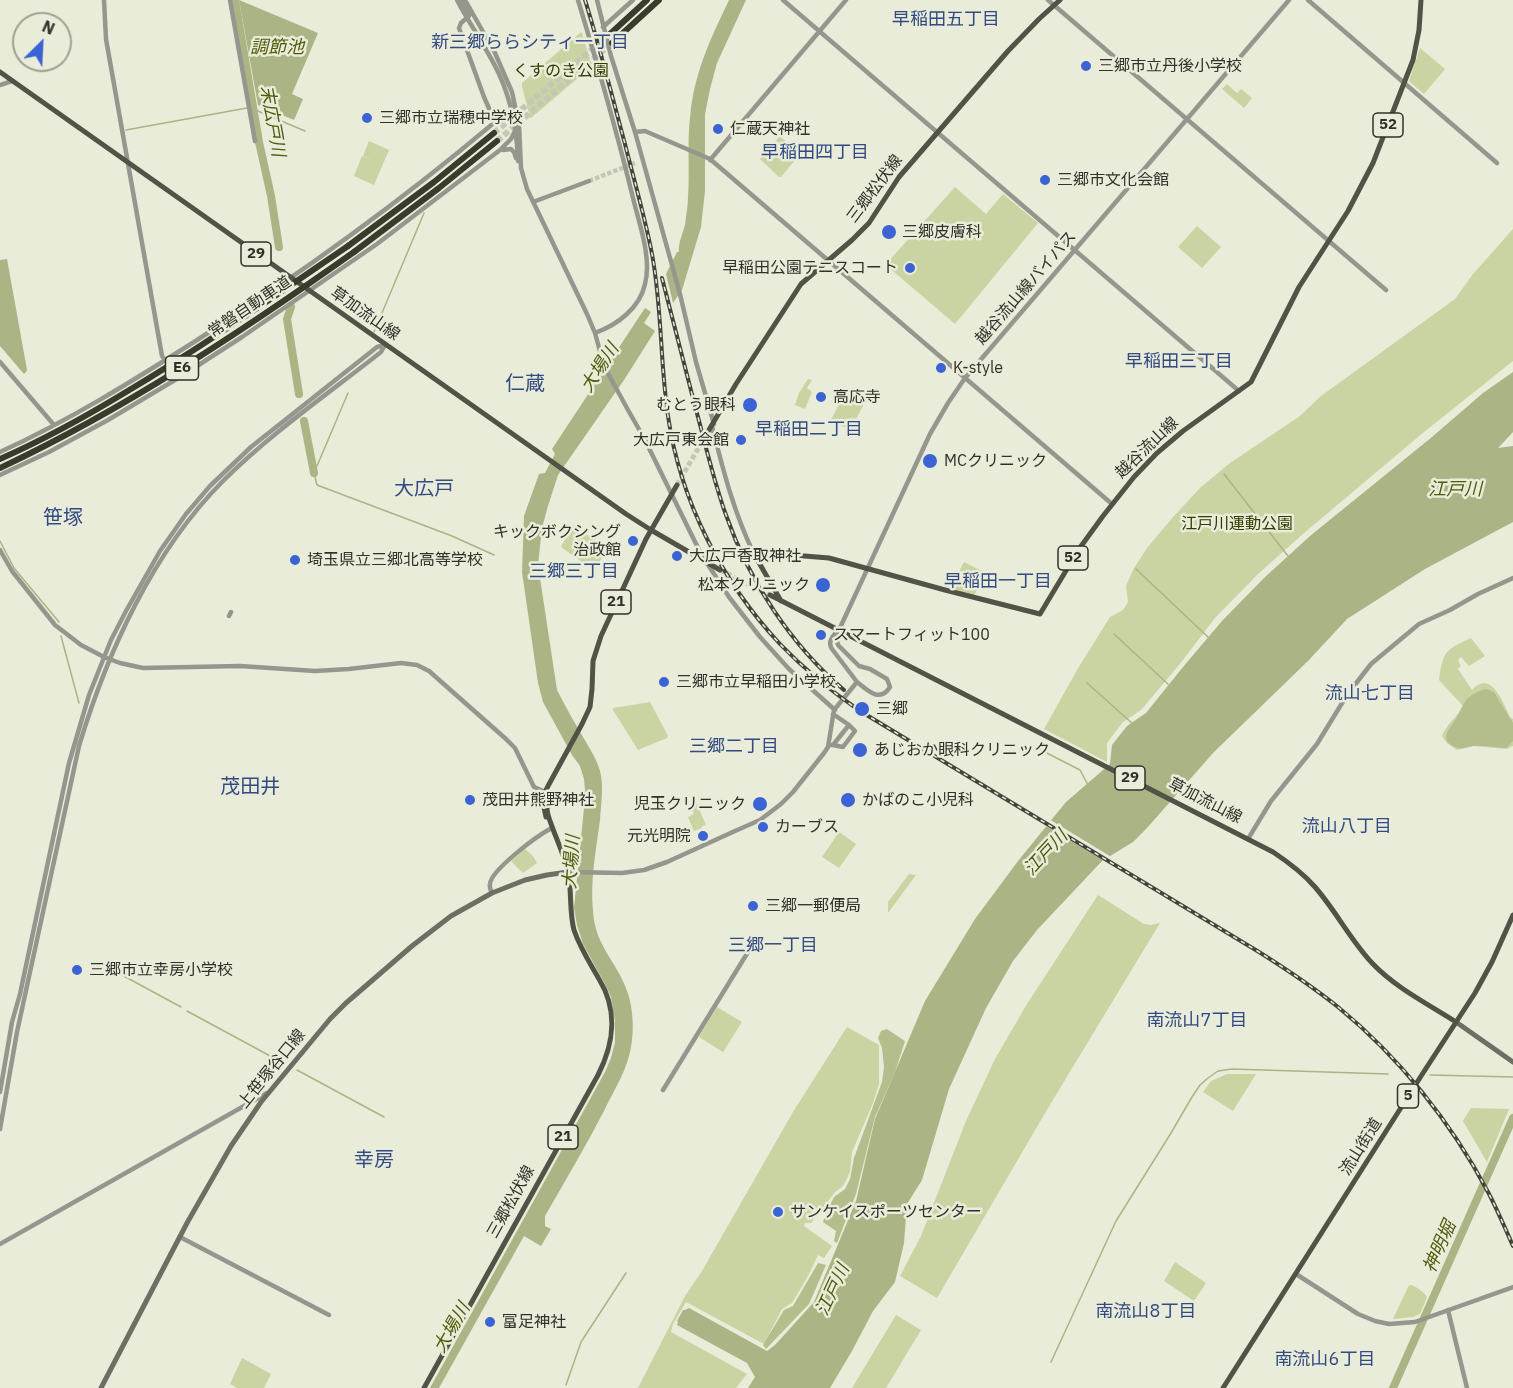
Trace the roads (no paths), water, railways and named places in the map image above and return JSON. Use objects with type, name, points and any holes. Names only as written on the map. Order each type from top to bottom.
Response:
[{"type":"highway","points":[[610,34],[647,0]]},
{"type":"highway","points":[[612,43],[659,0]]},
{"type":"highway","name":"常磐自動車道","points":[[0,459],[47,437],[149,378],[240,320],[348,246],[434,182],[494,133]]},
{"type":"highway","name":"常磐自動車道","points":[[0,468],[56,441],[154,385],[245,327],[354,252],[497,141]]},
{"type":"main road","name":"三郷松伏線","points":[[706,435],[801,284],[869,223],[899,177],[1014,44],[1060,0]]},
{"type":"main road","name":"越谷流山線","points":[[754,554],[829,558],[945,591],[1040,614],[1079,549],[1134,477],[1170,442],[1253,379],[1299,287],[1365,181],[1413,60],[1418,40],[1421,0]]},
{"type":"main road","name":"草加流山線","points":[[0,72],[565,471],[651,530],[720,570]]},
{"type":"main road","name":"21","points":[[545,792],[581,727],[591,702],[593,661],[597,647],[629,573],[677,485]]},
{"type":"main road","points":[[754,554],[781,601]]},
{"type":"main road","name":"草加流山線","points":[[770,595],[1281,857],[1316,887],[1365,956],[1394,983],[1456,1022]]},
{"type":"main road","name":"三郷松伏線","points":[[545,792],[543,805],[550,829],[563,856]]},
{"type":"main road","name":"三郷松伏線","points":[[424,1388],[593,1084],[609,1051],[612,1038],[609,1000],[583,952],[575,931],[570,910],[568,872],[548,812],[545,792]]},
{"type":"main road","name":"上笹塚谷口線","points":[[101,1388],[180,1237],[231,1146],[270,1092],[330,1019],[437,926],[469,905],[492,893],[531,878],[568,872]]},
{"type":"main road","name":"流山街道","points":[[1226,1387],[1484,978],[1513,915]]},
{"type":"main road","points":[[1456,1022],[1513,1062]]},
{"type":"street","points":[[104,0],[106,39],[162,357],[165,360]]},
{"type":"street","points":[[230,0],[255,141]]},
{"type":"street","points":[[457,0],[506,89],[516,118],[518,165]]},
{"type":"street","points":[[463,0],[469,14],[459,28],[495,122]]},
{"type":"street","points":[[463,0],[502,66],[512,92],[521,168],[527,189]]},
{"type":"street","points":[[578,0],[625,165],[641,228],[646,264],[644,287],[632,307],[615,325],[595,333]]},
{"type":"street","points":[[597,0],[680,294],[731,496],[744,534],[754,554]]},
{"type":"street","points":[[603,27],[633,0]]},
{"type":"street","points":[[783,0],[1239,391]]},
{"type":"street","points":[[708,158],[846,0]]},
{"type":"street","points":[[1048,0],[1386,290]]},
{"type":"street","name":"越谷流山線バイパス","points":[[852,676],[830,646],[833,635],[839,630],[930,434],[948,403],[965,378],[1289,0]]},
{"type":"street","points":[[1308,0],[1497,163]]},
{"type":"street","points":[[0,86],[12,81]]},
{"type":"street","points":[[0,452],[54,425],[165,360],[254,303],[399,199],[495,122],[508,117],[516,118]]},
{"type":"street","points":[[0,475],[50,452],[108,420],[189,371],[310,291],[500,150],[511,139],[516,129]]},
{"type":"street","points":[[635,132],[645,131],[708,158],[1112,504]]},
{"type":"street","points":[[500,150],[506,148],[512,150],[516,155],[521,178],[595,333],[604,366],[644,438],[707,563],[729,597],[760,637],[789,669],[855,731],[841,747],[831,746]]},
{"type":"street","points":[[635,163],[642,160]]},
{"type":"street","points":[[533,202],[589,181]]},
{"type":"street","points":[[0,1092],[12,1022],[69,763],[83,714],[104,657],[126,610],[160,551],[186,514],[233,463],[374,350],[385,345]]},
{"type":"street","points":[[0,1129],[21,1014],[77,755],[91,708],[123,629],[164,556],[212,492],[260,447],[381,352],[385,345]]},
{"type":"street","points":[[0,362],[54,425]]},
{"type":"street","points":[[0,550],[12,572],[55,625],[81,645],[110,659],[143,668],[240,666],[328,671],[401,663],[424,668],[515,748],[534,787],[545,792]]},
{"type":"street","points":[[1246,838],[1276,795],[1317,744],[1347,695],[1371,664],[1419,624],[1513,578]]},
{"type":"street","points":[[839,630],[838,645],[862,668]]},
{"type":"street","points":[[303,671],[304,664]]},
{"type":"street","points":[[857,668],[870,669],[887,679],[890,687],[886,693],[880,695],[873,693],[852,676],[852,670],[857,668]]},
{"type":"street","points":[[831,746],[834,712],[857,682]]},
{"type":"street","points":[[568,872],[631,872],[657,866],[760,819],[788,798],[849,725]]},
{"type":"street","points":[[492,893],[489,886],[492,879],[507,862],[526,844],[550,829]]},
{"type":"street","points":[[663,1090],[756,939]]},
{"type":"street","points":[[1,1078],[9,1079]]},
{"type":"street","points":[[0,1244],[270,1092]]},
{"type":"street","points":[[180,1237],[329,1315]]},
{"type":"street","points":[[1296,1274],[1366,1318],[1389,1324],[1410,1323],[1513,1287]]},
{"type":"street","points":[[1448,1310],[1467,1388]]},
{"type":"water","name":"調節池","points":[[239,0],[318,33],[292,94],[303,99],[294,120],[258,105]]},
{"type":"water","points":[[729,0],[746,0],[717,63],[710,89],[705,114],[705,191],[701,227],[682,290],[673,303],[666,274],[679,252],[685,225],[692,102],[704,57]]},
{"type":"water","points":[[7,259],[27,370],[24,374],[0,346],[0,260]]},
{"type":"water","points":[[645,308],[651,312],[644,323],[655,331],[558,475],[542,528],[538,565],[557,690],[594,756],[601,777],[602,795],[593,877],[593,911],[598,935],[625,985],[631,1004],[633,1034],[631,1049],[624,1070],[605,1109],[545,1216],[545,1226],[551,1229],[541,1246],[524,1236],[439,1388],[430,1388],[605,1072],[615,1042],[615,1021],[611,997],[583,944],[574,908],[584,808],[584,779],[580,766],[543,702],[538,683],[522,572],[524,516],[539,474],[545,473],[555,454],[552,449]]},
{"type":"water","name":"江戸川","points":[[1513,372],[1513,432],[1498,448],[1513,446],[1513,522],[1425,569],[1347,619],[1308,661],[1214,752],[1147,828],[1133,842],[1102,861],[1037,930],[1013,961],[986,1008],[949,1089],[922,1180],[907,1204],[904,1243],[895,1282],[873,1311],[830,1388],[748,1388],[755,1377],[747,1363],[677,1325],[677,1321],[683,1310],[689,1308],[767,1351],[814,1302],[856,1201],[875,1119],[925,1001],[975,919],[1018,861],[1066,802],[1110,764],[1112,745],[1127,726],[1146,713],[1222,621],[1264,578],[1310,536],[1483,393]]},
{"type":"waterway","name":"末広戸川","points":[[235,0],[279,247]]},
{"type":"waterway","points":[[126,130],[247,108]]},
{"type":"waterway","points":[[253,109],[305,131]]},
{"type":"waterway","points":[[374,332],[424,213]]},
{"type":"waterway","name":"末広戸川","points":[[291,307],[287,319],[299,394]]},
{"type":"waterway","points":[[317,466],[348,393]]},
{"type":"waterway","name":"末広戸川","points":[[304,421],[314,473]]},
{"type":"waterway","points":[[314,473],[317,485],[452,536],[494,555]]},
{"type":"waterway","points":[[1224,474],[1288,556]]},
{"type":"waterway","points":[[0,541],[14,568],[59,622]]},
{"type":"waterway","points":[[1136,569],[1209,638]]},
{"type":"waterway","points":[[1114,634],[1168,684]]},
{"type":"waterway","points":[[61,636],[79,703]]},
{"type":"waterway","points":[[1087,683],[1133,724]]},
{"type":"waterway","points":[[1035,747],[1080,770],[1088,785]]},
{"type":"waterway","points":[[120,974],[181,1007]]},
{"type":"waterway","points":[[187,1011],[285,1064]]},
{"type":"waterway","points":[[1051,1362],[1116,1221],[1192,1097],[1208,1078],[1218,1071],[1232,1069],[1388,1074]]},
{"type":"waterway","points":[[297,1070],[384,1117]]},
{"type":"waterway","points":[[1430,1075],[1513,1077]]},
{"type":"waterway","name":"神明堀","points":[[1393,1388],[1513,1118]]},
{"type":"waterway","points":[[566,1385],[581,1342],[626,1273]]},
{"type":"tunnel","points":[[494,133],[610,34]]},
{"type":"tunnel","points":[[497,141],[612,43]]},
{"type":"tunnel","points":[[589,181],[635,163]]},
{"type":"tunnel","points":[[677,485],[706,435]]},
{"type":"tunnel","points":[[720,570],[770,595]]},
{"type":"railway","points":[[585,0],[643,212],[652,254],[658,294],[665,396],[682,478],[693,509],[722,567],[759,620],[789,653],[860,711],[1259,952],[1338,1007],[1403,1069],[1440,1116],[1458,1141],[1488,1192],[1513,1246]]},
{"type":"railway","points":[[662,278],[713,474],[736,540],[759,588],[789,632],[806,653],[844,690]]},
{"type":"place","name":"三郷市立丹後小学校","points":[[1086,66]]},
{"type":"place","name":"三郷市立瑞穂中学校","points":[[367,118]]},
{"type":"place","name":"仁蔵天神社","points":[[718,129]]},
{"type":"place","name":"三郷市文化会館","points":[[1045,180]]},
{"type":"place","name":"三郷皮膚科","points":[[889,232]]},
{"type":"place","name":"早稲田公園テニスコート","points":[[910,268]]},
{"type":"place","name":"K-style","points":[[941,368]]},
{"type":"place","name":"高応寺","points":[[821,397]]},
{"type":"place","name":"むとう眼科","points":[[750,405]]},
{"type":"place","name":"大広戸東会館","points":[[741,440]]},
{"type":"place","name":"MCクリニック","points":[[930,461]]},
{"type":"place","name":"キックボクシング 治政館","points":[[633,541]]},
{"type":"place","name":"大広戸香取神社","points":[[677,556]]},
{"type":"place","name":"埼玉県立三郷北高等学校","points":[[295,560]]},
{"type":"place","name":"松本クリニック","points":[[823,585]]},
{"type":"place","name":"スマートフィット100","points":[[821,635]]},
{"type":"place","name":"三郷市立早稲田小学校","points":[[664,682]]},
{"type":"place","name":"三郷","points":[[862,709]]},
{"type":"place","name":"あじおか眼科クリニック","points":[[860,750]]},
{"type":"place","name":"茂田井熊野神社","points":[[470,800]]},
{"type":"place","name":"かばのこ小児科","points":[[848,800]]},
{"type":"place","name":"児玉クリニック","points":[[760,804]]},
{"type":"place","name":"カーブス","points":[[763,827]]},
{"type":"place","name":"元光明院","points":[[703,836]]},
{"type":"place","name":"三郷一郵便局","points":[[753,906]]},
{"type":"place","name":"三郷市立幸房小学校","points":[[77,970]]},
{"type":"place","name":"サンケイスポーツセンター","points":[[778,1212]]},
{"type":"place","name":"富足神社","points":[[490,1322]]},
{"type":"district","name":"早稲田五丁目","points":[[946,20]]},
{"type":"district","name":"新三郷ららシティ一丁目","points":[[530,43]]},
{"type":"district","name":"早稲田四丁目","points":[[815,153]]},
{"type":"district","name":"早稲田三丁目","points":[[1179,362]]},
{"type":"district","name":"仁蔵","points":[[525,384]]},
{"type":"district","name":"早稲田二丁目","points":[[809,430]]},
{"type":"district","name":"大広戸","points":[[424,489]]},
{"type":"district","name":"笹塚","points":[[63,518]]},
{"type":"district","name":"三郷三丁目","points":[[574,572]]},
{"type":"district","name":"早稲田一丁目","points":[[998,582]]},
{"type":"district","name":"流山七丁目","points":[[1370,694]]},
{"type":"district","name":"三郷二丁目","points":[[734,747]]},
{"type":"district","name":"茂田井","points":[[250,787]]},
{"type":"district","name":"流山八丁目","points":[[1347,827]]},
{"type":"district","name":"三郷一丁目","points":[[773,946]]},
{"type":"district","name":"南流山7丁目","points":[[1197,1021]]},
{"type":"district","name":"幸房","points":[[374,1160]]},
{"type":"district","name":"南流山8丁目","points":[[1146,1312]]},
{"type":"district","name":"南流山6丁目","points":[[1325,1360]]},
{"type":"park label","name":"くすのき公園","points":[[561,71]]},
{"type":"park label","name":"江戸川運動公園","points":[[1237,524]]},
{"type":"water label","name":"大場川","points":[[600,368]]},
{"type":"water label","name":"大場川","points":[[572,862]]},
{"type":"water label","name":"大場川","points":[[452,1328]]}]
